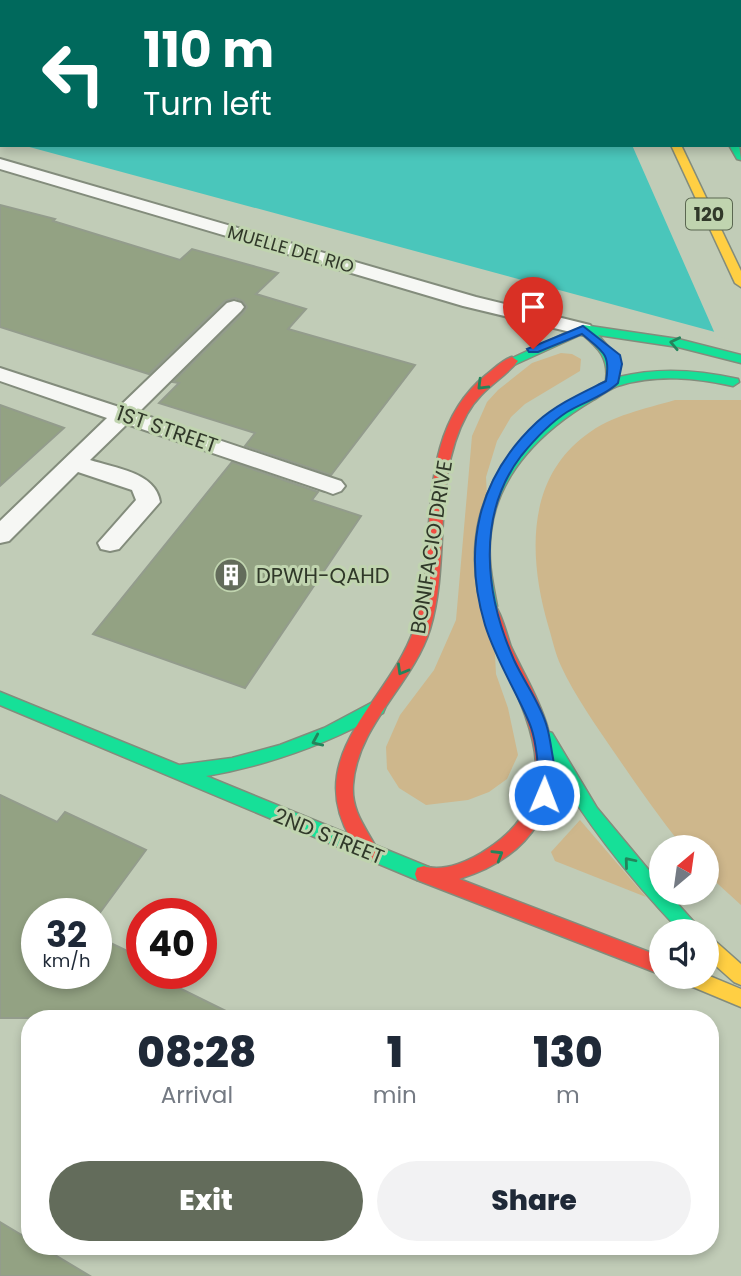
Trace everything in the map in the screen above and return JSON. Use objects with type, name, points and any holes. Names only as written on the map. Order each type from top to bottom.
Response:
[{"type":"main road","name":"120","points":[[677,147],[741,282]]},
{"type":"main road","points":[[583,329],[678,343],[741,359]]},
{"type":"main road","points":[[583,329],[613,355],[615,364],[612,383]]},
{"type":"main road","name":"BONIFACIO DRIVE","points":[[370,853],[349,821],[343,803],[347,767],[421,632],[442,469],[447,445],[459,414],[479,387],[511,361],[583,329]]},
{"type":"main road","points":[[681,919],[648,885],[591,813],[539,725],[506,659],[484,592],[481,539],[486,516],[502,474],[527,440],[563,409],[612,383],[638,374],[667,371],[698,373],[741,383]]},
{"type":"main road","name":"2ND STREET","points":[[0,698],[370,853],[649,961]]},
{"type":"main road","points":[[174,772],[225,767],[276,756],[324,738],[377,708]]},
{"type":"main road","points":[[434,878],[480,866],[514,845],[526,832],[544,795],[547,774],[539,725]]},
{"type":"main road","points":[[719,957],[741,976]]},
{"type":"main road","points":[[719,989],[741,998]]},
{"type":"lane","name":"MUELLE DEL RIO","points":[[0,164],[470,302],[583,329]]},
{"type":"lane","points":[[0,535],[233,306]]},
{"type":"lane","name":"1ST STREET","points":[[0,374],[333,486]]},
{"type":"lane","points":[[74,463],[140,485],[147,493],[148,502],[110,543]]},
{"type":"shaded area","points":[[561,353],[572,354],[581,359],[580,371],[525,404],[511,417],[497,441],[486,477],[496,674],[508,708],[518,755],[507,779],[489,792],[468,800],[426,805],[399,788],[387,769],[386,747],[400,715],[434,670],[456,620],[472,436],[487,402],[498,390],[532,363]]},
{"type":"shaded area","points":[[675,400],[741,400],[741,905],[719,885],[719,835],[674,835],[579,699],[557,656],[542,600],[537,574],[537,522],[542,497],[552,474],[566,453],[586,435],[629,413]]},
{"type":"shaded area","points":[[580,820],[646,897],[555,861],[551,852]]},
{"type":"water","points":[[29,147],[741,147],[741,339]]},
{"type":"pier","points":[[633,147],[741,147],[741,342],[716,336]]},
{"type":"building","points":[[0,205],[55,219],[53,221],[180,260],[192,249],[278,273],[256,294],[306,309],[288,329],[415,365],[331,475],[245,446],[255,433],[159,403],[179,383],[173,382],[243,313],[247,307],[243,301],[235,298],[225,301],[149,374],[0,327]]},
{"type":"building","points":[[0,405],[64,428],[0,486]]},
{"type":"building","name":"DPWH-QAHD","points":[[232,462],[318,492],[312,500],[361,516],[245,688],[93,634]]},
{"type":"building","points":[[0,795],[57,822],[65,812],[146,850],[111,898],[21,898],[21,989],[112,989],[112,944],[126,950],[126,989],[181,989],[224,1010],[21,1010],[21,1018],[0,1018]]},
{"type":"building","points":[[0,1222],[21,1235],[21,1255],[55,1255],[90,1276],[0,1276]]},
{"type":"traffic: fast","points":[[735,147],[741,157]]},
{"type":"traffic: fast","points":[[489,606],[482,566],[483,531],[491,499],[505,471],[525,446],[550,423],[612,383],[613,373],[608,351],[583,329],[512,361]]},
{"type":"traffic: fast","points":[[583,329],[678,343],[741,359]]},
{"type":"traffic: fast","points":[[612,383],[642,376],[672,374],[733,382]]},
{"type":"traffic: fast","points":[[0,698],[424,874]]},
{"type":"traffic: fast","points":[[179,772],[232,765],[282,752],[330,733],[377,708]]},
{"type":"traffic: fast","points":[[546,738],[591,813],[648,885],[681,919]]},
{"type":"traffic: slow","points":[[677,147],[741,283]]},
{"type":"traffic: slow","points":[[719,957],[741,976]]},
{"type":"traffic: slow","points":[[719,989],[741,998]]},
{"type":"traffic: jam","points":[[370,853],[353,827],[346,810],[344,786],[348,763],[357,740],[422,629],[429,593],[440,482],[447,447],[461,414],[481,385],[512,361]]},
{"type":"traffic: jam","points":[[434,878],[488,859],[509,845],[526,827],[538,806],[545,782],[545,755],[538,725],[499,637],[489,606]]},
{"type":"traffic: jam","points":[[424,874],[649,961]]},
{"type":"place","name":"DPWH-QAHD","points":[[231,575]]},
{"type":"route","points":[[533,349],[583,329],[613,355],[615,364],[612,383],[563,409],[543,424],[514,455],[492,495],[481,539],[484,592],[494,627],[506,659],[539,725],[547,774],[544,795]]}]
